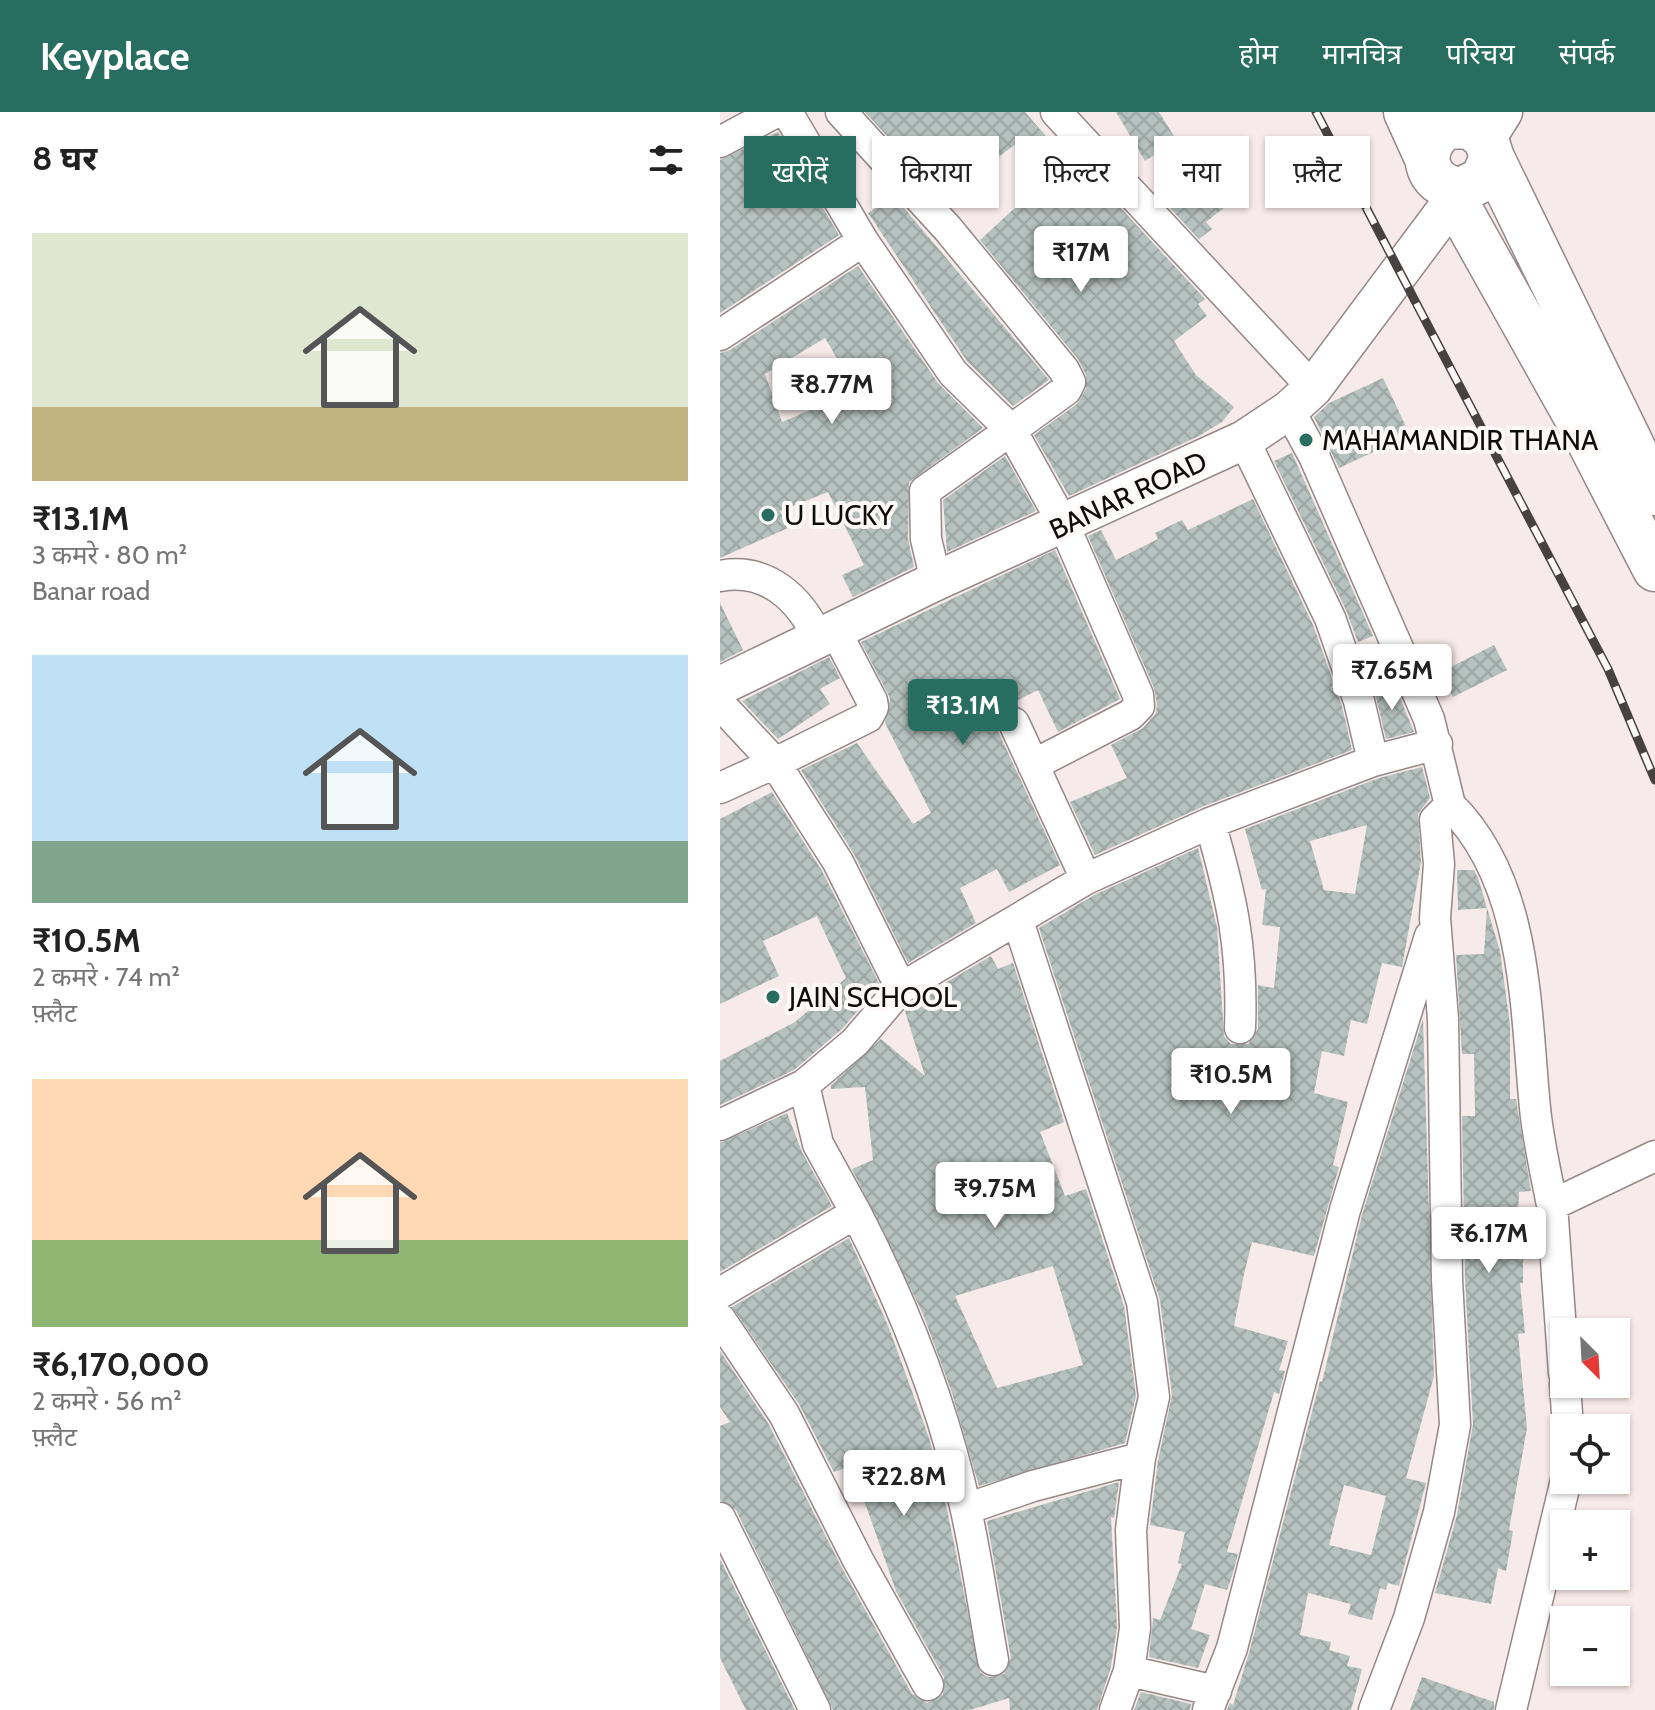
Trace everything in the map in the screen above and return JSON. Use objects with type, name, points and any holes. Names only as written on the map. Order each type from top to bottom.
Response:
[{"type":"highway","points":[[1406,112],[1578,420],[1655,569]]},
{"type":"highway","points":[[1443,181],[1429,144],[1446,127],[1483,129],[1655,493]]},
{"type":"street","points":[[720,142],[776,112]]},
{"type":"street","points":[[787,112],[863,241],[953,373],[1011,430],[1064,525],[1138,695],[1139,706],[1130,715],[1033,765]]},
{"type":"street","points":[[841,112],[948,229],[1064,370],[1070,382],[1066,390],[925,491],[926,539],[936,581]]},
{"type":"street","points":[[1056,112],[1301,399],[1314,456],[1437,744],[1450,805],[1469,823],[1507,903],[1526,986],[1535,1111],[1552,1205],[1560,1318]]},
{"type":"street","name":"BANAR ROAD","points":[[720,686],[936,581],[1244,440],[1301,399],[1443,181]]},
{"type":"street","points":[[720,335],[863,241]]},
{"type":"street","points":[[1244,440],[1330,618],[1359,701],[1373,761]]},
{"type":"street","points":[[720,576],[735,573],[760,575],[794,601],[827,634],[873,707],[868,717],[720,788]]},
{"type":"street","points":[[720,704],[775,763],[838,862],[901,988]]},
{"type":"street","points":[[1014,723],[1086,879]]},
{"type":"street","points":[[720,1125],[804,1085],[855,1042],[901,988],[1086,879],[1210,823],[1373,761],[1437,744]]},
{"type":"street","points":[[1374,1710],[1409,1618],[1435,1527],[1455,1425],[1447,1280],[1443,1019],[1435,918],[1439,864],[1435,820],[1450,805]]},
{"type":"street","points":[[1210,823],[1232,899],[1241,954],[1240,1028]]},
{"type":"street","points":[[1129,1671],[1212,1701],[1232,1648],[1345,1210],[1435,918]]},
{"type":"street","points":[[1018,921],[1142,1302],[1154,1397],[1140,1458],[1131,1530],[1135,1628],[1129,1671],[1115,1710]]},
{"type":"street","points":[[804,1085],[818,1144],[879,1258],[931,1387],[966,1509],[993,1660]]},
{"type":"street","points":[[1552,1205],[1655,1156]]},
{"type":"street","points":[[720,1293],[856,1213]]},
{"type":"street","points":[[720,1319],[784,1414],[858,1560],[928,1685]]},
{"type":"street","points":[[966,1509],[1033,1486],[1140,1458]]},
{"type":"street","points":[[1511,1710],[1563,1494]]},
{"type":"street","points":[[720,1518],[815,1710]]},
{"type":"building","points":[[865,112],[1025,112],[1046,136],[1015,136],[1015,146],[999,157],[999,136],[887,136]]},
{"type":"building","points":[[1116,112],[1159,112],[1174,136],[1154,136],[1154,155],[1145,161],[1138,149],[1138,136],[1130,136]]},
{"type":"building","points":[[744,148],[744,208],[823,208],[839,235],[720,313],[720,160]]},
{"type":"building","points":[[876,208],[904,208],[1049,380],[1013,406],[967,361],[868,213]]},
{"type":"building","points":[[1015,208],[1121,208],[1205,299],[1198,304],[1207,316],[1174,341],[1196,375],[1234,407],[1222,422],[1199,436],[1069,496],[1034,435],[1077,404],[1086,389],[1086,375],[1078,359],[980,240]]},
{"type":"building","points":[[1170,208],[1224,208],[1206,222],[1212,229],[1199,239]]},
{"type":"building","points":[[858,266],[938,383],[983,428],[909,482],[908,539],[914,567],[853,597],[842,575],[864,565],[828,492],[780,511],[788,528],[720,558],[720,353],[730,350]],"holes":[[[825,338],[853,385],[825,401],[827,403],[782,422],[765,374]]]},
{"type":"building","points":[[1383,378],[1410,435],[1339,468],[1314,417],[1329,403]]},
{"type":"building","points":[[1292,453],[1373,636],[1358,642],[1346,610],[1274,461]]},
{"type":"building","points":[[1005,456],[1036,511],[947,552],[943,500]]},
{"type":"building","points":[[1253,499],[1313,625],[1342,706],[1352,750],[1204,806],[1095,855],[1070,802],[1127,778],[1111,745],[1143,728],[1156,713],[1157,704],[1154,688],[1088,536],[1101,530],[1116,560],[1158,539],[1155,533],[1182,520],[1188,530]]},
{"type":"building","points":[[1055,550],[1120,699],[1058,732],[1038,690],[990,714],[1060,865],[1009,892],[997,869],[960,888],[976,923],[908,963],[854,854],[801,770],[857,743],[913,824],[931,813],[885,723],[890,698],[861,642]]},
{"type":"building","points":[[720,603],[743,650],[720,662]]},
{"type":"building","points":[[1494,645],[1507,670],[1453,697],[1441,672]]},
{"type":"building","points":[[829,657],[840,678],[820,689],[830,704],[778,739],[742,701]]},
{"type":"building","points":[[1393,681],[1414,732],[1386,739],[1374,689]]},
{"type":"building","points":[[1422,767],[1430,798],[1418,814],[1421,862],[1402,967],[1382,963],[1367,1024],[1351,1020],[1344,1056],[1322,1051],[1314,1093],[1348,1102],[1333,1165],[1339,1167],[1314,1256],[1252,1242],[1234,1326],[1288,1341],[1279,1370],[1285,1371],[1279,1394],[1274,1392],[1227,1552],[1238,1554],[1227,1590],[1205,1584],[1191,1629],[1210,1635],[1198,1668],[1149,1657],[1153,1618],[1160,1620],[1182,1564],[1178,1563],[1185,1532],[1150,1525],[1158,1461],[1172,1395],[1160,1300],[1039,928],[1094,895],[1198,848],[1217,927],[1224,1036],[1231,1044],[1248,1044],[1258,1029],[1258,985],[1274,988],[1280,927],[1262,925],[1266,889],[1262,890],[1245,829],[1379,778]],"holes":[[[1367,825],[1355,894],[1324,890],[1310,841]]]},
{"type":"building","points":[[772,792],[822,871],[880,985],[842,1029],[794,1070],[720,1105],[720,1061],[795,1022],[846,978],[817,916],[763,941],[779,976],[720,1004],[720,819]]},
{"type":"building","points":[[1457,870],[1474,870],[1478,878],[1500,951],[1510,1025],[1510,1099],[1516,1099],[1531,1191],[1519,1192],[1516,1258],[1523,1258],[1523,1283],[1520,1283],[1525,1333],[1518,1334],[1527,1428],[1509,1530],[1513,1531],[1506,1571],[1498,1568],[1491,1604],[1435,1593],[1457,1515],[1473,1424],[1465,1279],[1462,1116],[1475,1116],[1474,1054],[1462,1054],[1456,955],[1484,954],[1487,908],[1458,910]]},
{"type":"building","points":[[991,956],[998,969],[1013,963],[1064,1122],[1040,1132],[1065,1196],[1086,1189],[1124,1306],[1136,1396],[1125,1443],[979,1486],[951,1390],[923,1314],[852,1169],[873,1160],[865,1087],[831,1089],[831,1085],[881,1039],[925,1076],[905,1011],[913,1002]],"holes":[[[1053,1266],[1083,1365],[997,1388],[955,1296]]]},
{"type":"building","points":[[1423,1019],[1434,1376],[1406,1478],[1426,1483],[1399,1586],[1388,1583],[1386,1590],[1380,1588],[1372,1620],[1348,1614],[1351,1604],[1308,1593],[1300,1635],[1331,1642],[1329,1650],[1350,1656],[1347,1666],[1362,1669],[1351,1710],[1227,1710],[1230,1703],[1233,1705],[1249,1653],[1322,1382],[1362,1215]],"holes":[[[1344,1485],[1386,1496],[1371,1555],[1329,1545]]]},
{"type":"building","points":[[787,1113],[802,1152],[832,1206],[720,1272],[720,1143]]},
{"type":"building","points":[[849,1238],[889,1328],[929,1438],[980,1672],[988,1677],[1004,1674],[1011,1658],[987,1521],[1119,1482],[1114,1518],[1111,1517],[1117,1627],[1111,1667],[1097,1710],[1010,1710],[1009,1698],[970,1710],[833,1710],[736,1510],[720,1500],[720,1426],[730,1422],[720,1407],[720,1351],[768,1423],[842,1568],[912,1694],[927,1703],[943,1695],[944,1677],[896,1591],[852,1466],[834,1472],[799,1404],[732,1307]]},
{"type":"building","points":[[720,1559],[795,1710],[746,1710],[720,1658]]},
{"type":"building","points":[[1422,1677],[1494,1702],[1494,1710],[1410,1710]]},
{"type":"building","points":[[1141,1692],[1191,1704],[1190,1710],[1134,1710]]},
{"type":"railway","points":[[1316,112],[1608,669],[1655,780]]},
{"type":"place","name":"MAHAMANDIR THANA","points":[[1306,440]]},
{"type":"place","name":"U LUCKY","points":[[768,515]]},
{"type":"place","name":"JAIN SCHOOL","points":[[773,997]]}]
